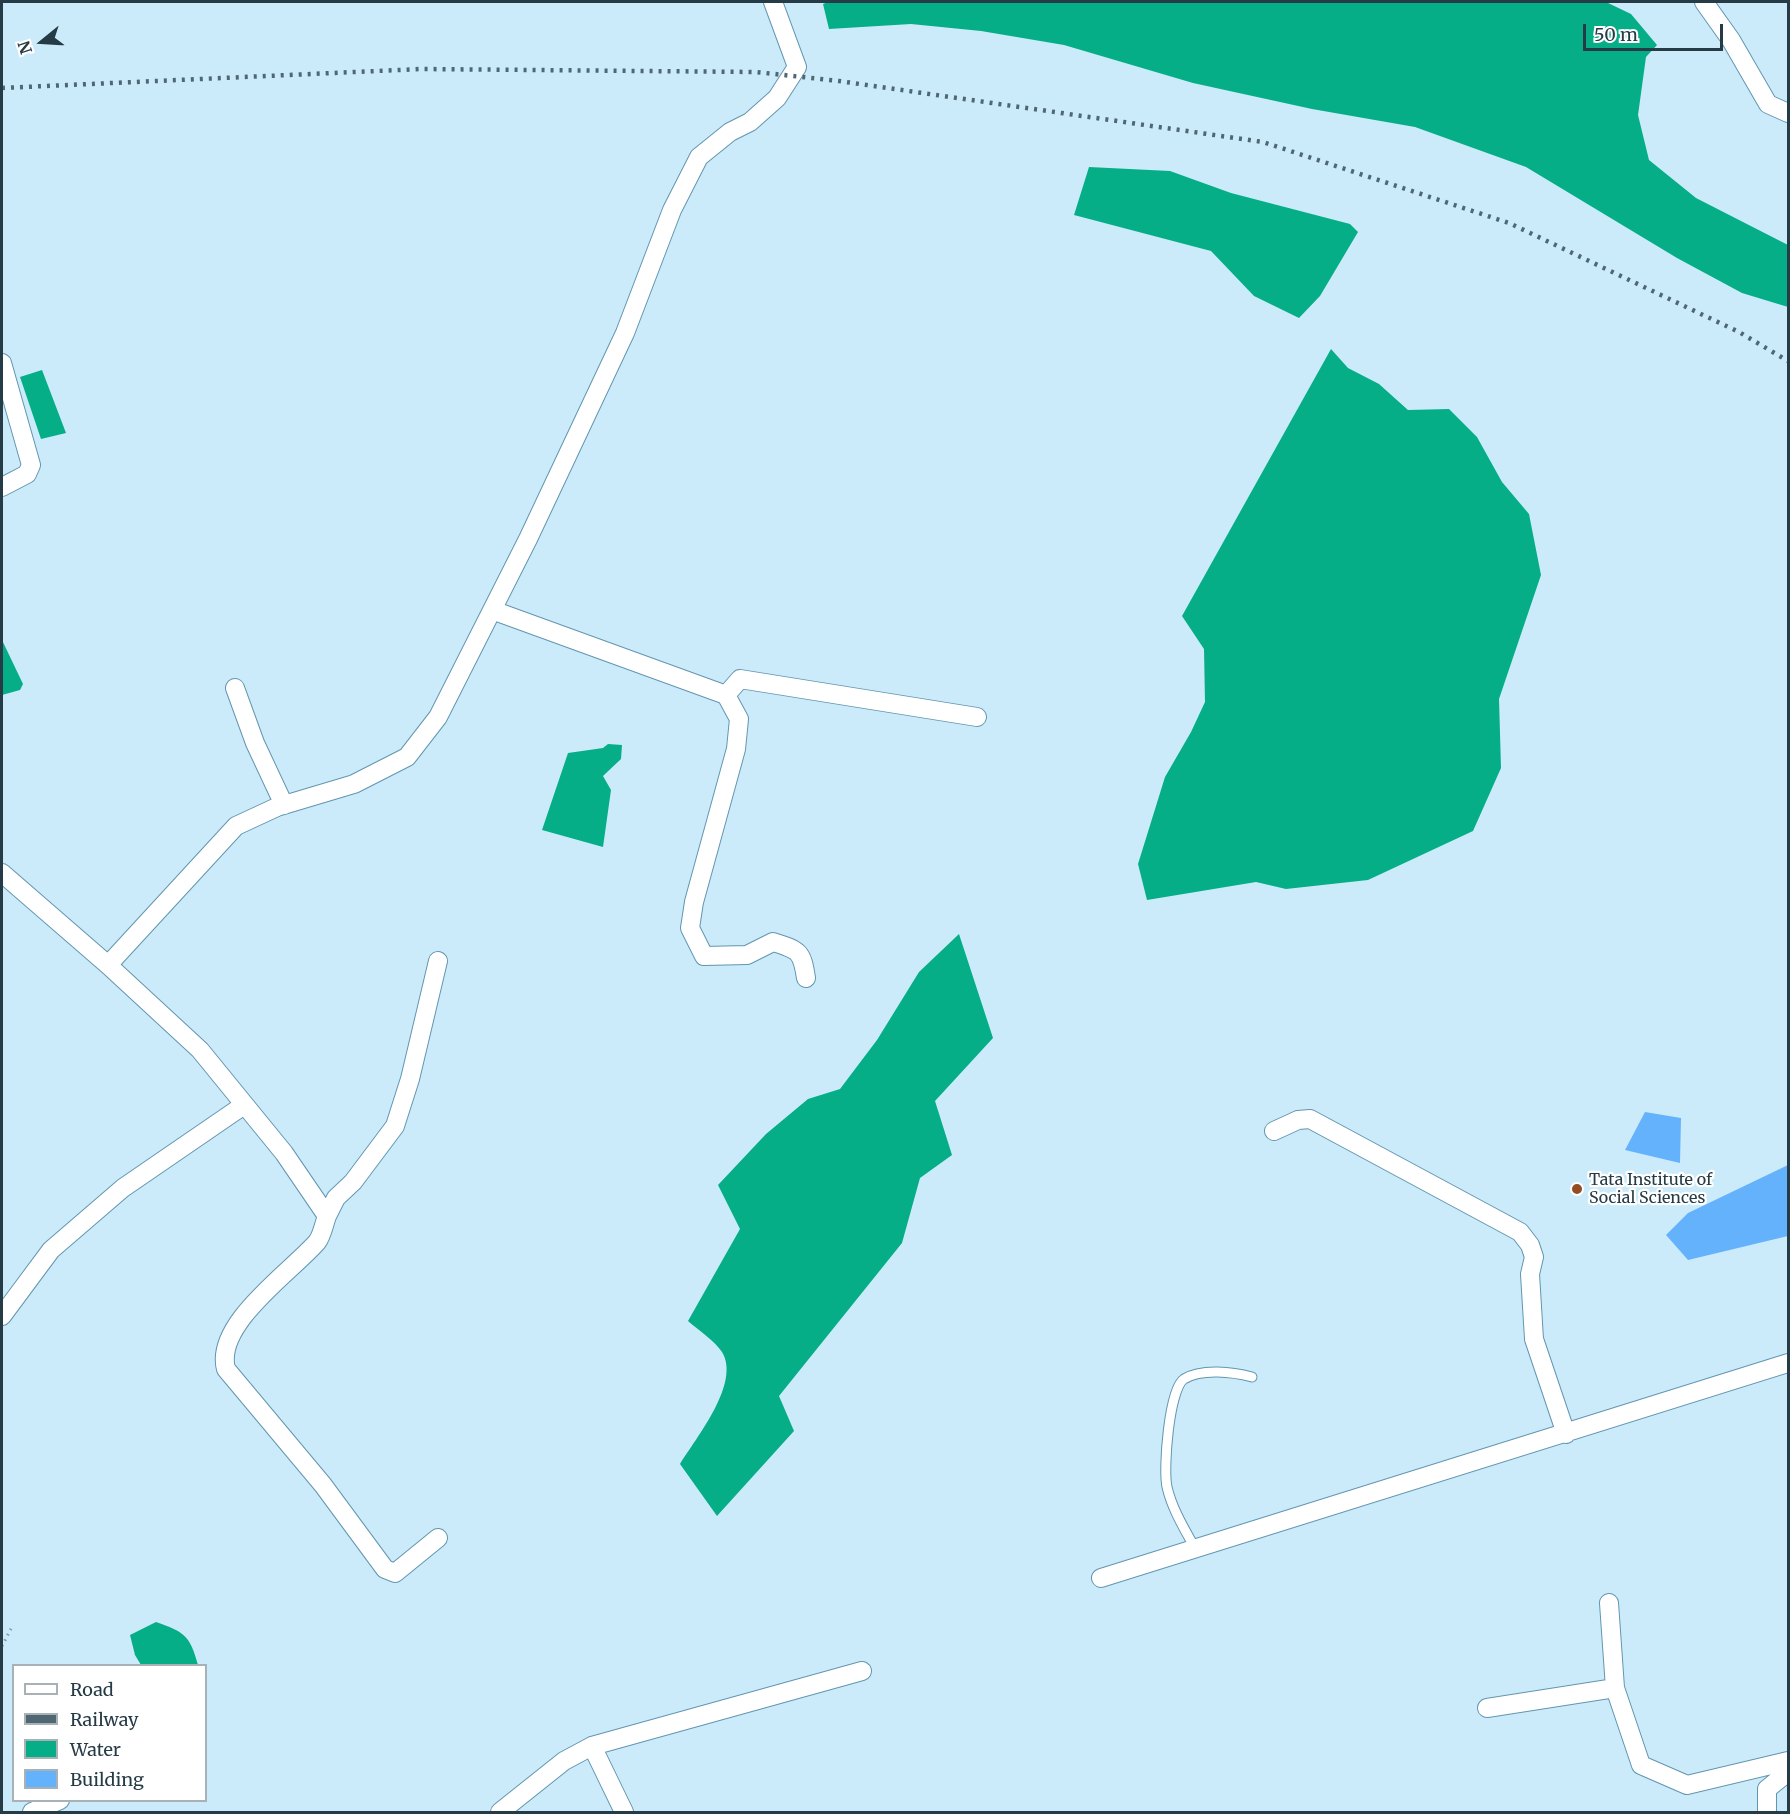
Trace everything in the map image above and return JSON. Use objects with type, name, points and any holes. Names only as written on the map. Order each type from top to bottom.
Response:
[{"type":"street","points":[[108,965],[236,826],[284,805],[354,784],[407,757],[438,717],[625,333],[672,210],[699,157],[730,132],[750,122],[777,98],[797,67],[773,2]]},
{"type":"street","points":[[1704,2],[1731,40],[1768,104],[1788,113]]},
{"type":"street","points":[[2,363],[31,465],[27,474],[2,487]]},
{"type":"street","points":[[492,610],[726,695],[739,719],[736,749],[694,902],[690,928],[704,956],[725,958],[747,955],[773,942],[795,949],[803,957],[806,978]]},
{"type":"street","points":[[726,695],[740,679],[977,717]]},
{"type":"street","points":[[235,688],[255,743],[284,805]]},
{"type":"street","points":[[2,873],[108,965],[200,1050],[284,1153],[327,1216]]},
{"type":"street","points":[[438,961],[413,1068],[395,1126],[353,1182],[336,1198],[319,1240],[265,1292],[226,1341],[224,1352],[226,1369],[323,1485],[385,1569],[395,1573],[438,1538]]},
{"type":"street","points":[[2,1316],[51,1250],[123,1188],[244,1105]]},
{"type":"street","points":[[1274,1131],[1298,1120],[1310,1119],[1520,1232],[1530,1245],[1534,1257],[1530,1274],[1534,1339],[1566,1434]]},
{"type":"street","points":[[1101,1578],[1788,1363]]},
{"type":"street","points":[[1609,1603],[1615,1688],[1641,1765],[1687,1785],[1788,1761]]},
{"type":"street","points":[[500,1812],[564,1761],[592,1746],[862,1671]]},
{"type":"street","points":[[1487,1708],[1615,1688]]},
{"type":"street","points":[[592,1746],[624,1812]]},
{"type":"street","points":[[1767,1812],[1767,1789],[1788,1772]]},
{"type":"street","points":[[32,1812],[55,1802]]},
{"type":"lane","points":[[1196,1550],[1174,1509],[1166,1485],[1168,1430],[1177,1386],[1185,1378],[1200,1374],[1234,1373],[1252,1377]]},
{"type":"path","points":[[2,1646],[13,1625]]},
{"type":"water","points":[[828,2],[1606,2],[1631,14],[1657,45],[1646,57],[1638,115],[1649,160],[1696,198],[1788,245],[1788,307],[1742,293],[1677,258],[1526,167],[1415,127],[1312,109],[1193,83],[1064,45],[981,31],[911,24],[829,29],[823,4]]},
{"type":"water","points":[[1089,167],[1170,171],[1231,193],[1350,224],[1358,232],[1320,296],[1299,318],[1254,296],[1211,251],[1074,215]]},
{"type":"water","points":[[1331,349],[1348,368],[1379,384],[1408,410],[1449,409],[1477,437],[1502,482],[1529,514],[1541,575],[1499,699],[1501,768],[1473,831],[1368,880],[1286,889],[1256,882],[1147,900],[1138,864],[1165,777],[1205,702],[1204,649],[1182,616]]},
{"type":"water","points":[[42,370],[66,433],[41,439],[20,377]]},
{"type":"water","points":[[2,640],[23,684],[20,690],[2,695]]},
{"type":"water","points":[[608,744],[622,745],[621,759],[603,776],[611,790],[603,847],[542,830],[568,753],[603,748]]},
{"type":"water","points":[[959,934],[993,1038],[935,1101],[952,1155],[920,1178],[902,1243],[779,1396],[794,1431],[717,1516],[680,1464],[714,1410],[726,1379],[726,1365],[722,1352],[688,1321],[740,1229],[718,1185],[766,1134],[808,1099],[840,1089],[877,1040],[919,972]]},
{"type":"water","points":[[156,1622],[173,1629],[189,1641],[198,1664],[140,1664],[135,1655],[130,1635]]},
{"type":"building","points":[[1645,1112],[1681,1118],[1680,1163],[1625,1150]]},
{"type":"building","points":[[1788,1165],[1788,1236],[1688,1260],[1666,1235],[1688,1213]]},
{"type":"railway","points":[[2,88],[421,69],[756,72],[839,81],[1263,142],[1509,223],[1739,332],[1788,361]]},
{"type":"place","name":"Tata Institute of Social Sciences","points":[[1577,1189]]}]
